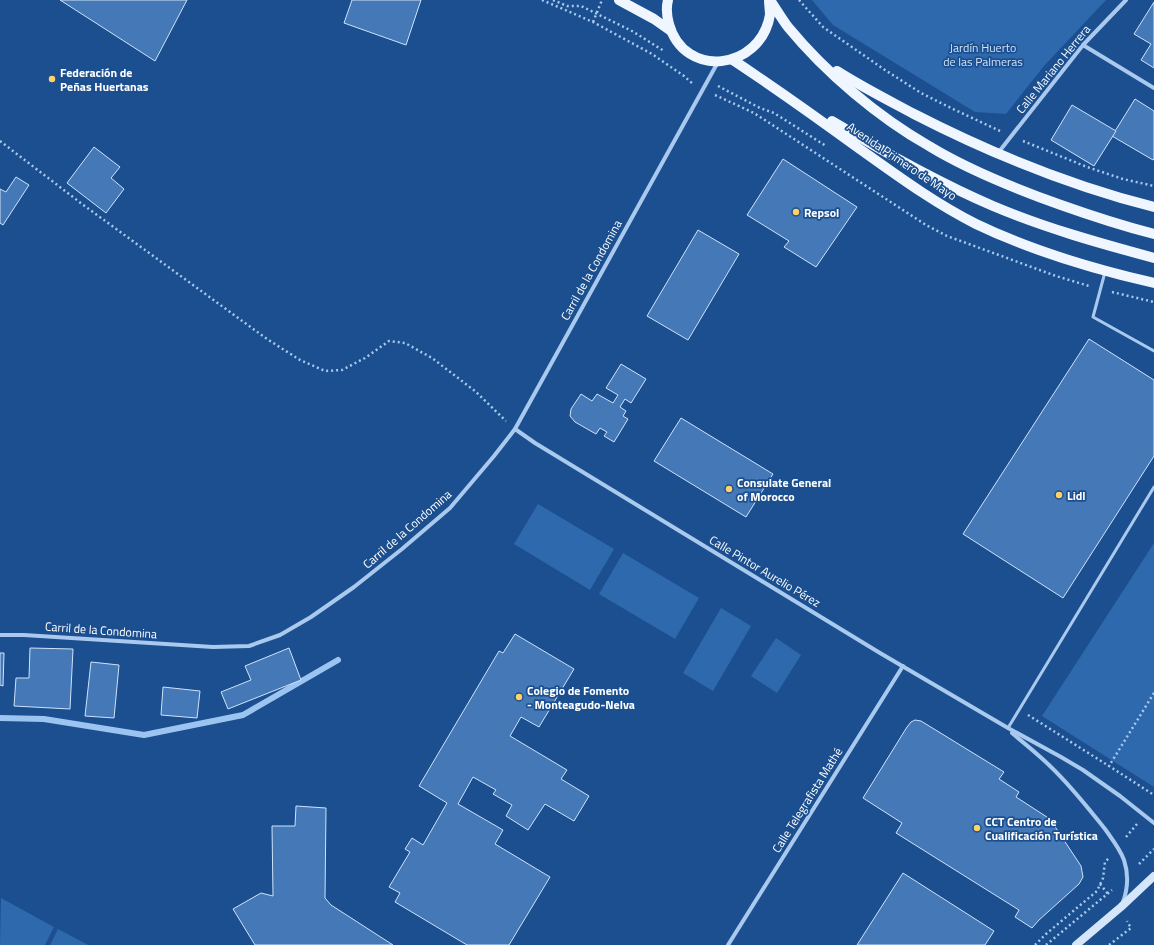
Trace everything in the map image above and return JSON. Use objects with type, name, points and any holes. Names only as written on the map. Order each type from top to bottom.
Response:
[{"type":"main road","points":[[619,0],[654,19],[671,31]]},
{"type":"main road","points":[[668,0],[668,17],[671,31],[682,47],[699,58],[718,62],[733,60],[746,53],[758,42],[766,29],[770,14],[769,0]]},
{"type":"main road","points":[[769,0],[788,27],[840,81],[881,114],[928,146],[952,159],[1033,195],[1100,218],[1154,234]]},
{"type":"main road","name":"Avenida Primero de Mayo","points":[[733,60],[780,91],[900,178],[975,223],[1043,252],[1105,271],[1154,283]]},
{"type":"main road","points":[[819,60],[905,109],[938,126],[998,153],[1042,172],[1154,207]]},
{"type":"main road","name":"Avenida Primero de Mayo","points":[[780,91],[891,156],[992,206],[1075,236],[1154,258]]},
{"type":"main road","points":[[1076,945],[1121,907],[1154,876]]},
{"type":"street","name":"Calle Mariano Herrera","points":[[998,153],[1083,45],[1126,0]]},
{"type":"street","points":[[1083,45],[1154,88]]},
{"type":"street","name":"Carril de la Condomina","points":[[0,635],[24,635],[213,647],[249,646],[280,635],[311,617],[354,587],[402,549],[450,508],[494,456],[514,428],[718,62]]},
{"type":"street","name":"Calle Pintor Aurelio Pérez","points":[[514,428],[535,443],[903,666],[1083,770],[1120,796],[1154,823]]},
{"type":"street","name":"Calle Telegrafista Mathé","points":[[728,945],[903,666]]},
{"type":"street","name":"Calle Pintor Aurelio Pérez","points":[[1008,728],[1052,768],[1088,808],[1118,847],[1124,859],[1128,882],[1121,907]]},
{"type":"lane","points":[[1105,271],[1093,317],[1154,351]]},
{"type":"lane","points":[[1008,728],[1154,487]]},
{"type":"path","points":[[542,0],[593,22],[652,54],[702,90],[754,113],[926,225],[947,236],[1056,276],[1100,290],[1154,302]]},
{"type":"path","points":[[593,22],[602,0]]},
{"type":"path","points":[[799,0],[823,27],[921,93],[1011,136],[1087,168],[1123,179],[1154,186]]},
{"type":"path","points":[[0,141],[82,204],[260,334],[300,360],[326,370],[342,370],[365,358],[389,341],[405,343],[432,358],[475,391],[514,428]]},
{"type":"path","points":[[1109,766],[1154,693]]},
{"type":"path","points":[[1019,710],[1154,795]]},
{"type":"path","points":[[1035,945],[1098,891],[1103,878],[1105,862],[1144,815]]},
{"type":"path","points":[[1046,945],[1107,894],[1154,849]]},
{"type":"green space","name":"Jardín Huerto de las Palmeras","points":[[812,0],[1106,0],[1044,66],[1006,114],[975,112],[833,25]]},
{"type":"green space","points":[[538,504],[614,549],[590,590],[514,544]]},
{"type":"green space","points":[[1154,543],[1154,787],[1042,716]]},
{"type":"green space","points":[[623,553],[699,598],[675,639],[599,594]]},
{"type":"green space","points":[[721,608],[751,626],[713,691],[683,673]]},
{"type":"green space","points":[[776,638],[801,655],[777,693],[751,676]]},
{"type":"green space","points":[[1,898],[54,927],[45,945],[0,945]]},
{"type":"green space","points":[[58,929],[88,945],[50,945]]},
{"type":"building","points":[[60,0],[187,0],[155,61]]},
{"type":"building","points":[[352,0],[421,0],[406,45],[344,23]]},
{"type":"building","points":[[1154,2],[1154,68],[1141,60],[1151,44],[1134,34]]},
{"type":"building","points":[[1135,99],[1154,111],[1153,160],[1112,136]]},
{"type":"building","points":[[1072,105],[1116,131],[1094,166],[1051,140]]},
{"type":"building","points":[[94,147],[120,167],[111,178],[124,189],[106,213],[67,183]]},
{"type":"building","points":[[783,159],[857,207],[816,267],[784,247],[789,241],[747,215]]},
{"type":"building","points":[[16,177],[29,185],[3,225],[0,223],[0,189],[6,192]]},
{"type":"building","points":[[698,230],[739,254],[688,340],[647,316]]},
{"type":"building","name":"Lidl","points":[[1089,339],[1154,380],[1154,456],[1063,598],[963,534]]},
{"type":"building","points":[[621,364],[646,379],[631,403],[625,399],[620,407],[626,411],[623,416],[628,419],[614,442],[604,436],[607,432],[600,428],[596,434],[575,422],[570,416],[571,409],[581,394],[592,401],[597,394],[613,403],[618,395],[606,388]]},
{"type":"building","points":[[681,418],[773,474],[746,517],[654,461]]},
{"type":"building","points":[[515,634],[574,669],[539,727],[521,717],[510,736],[567,770],[561,779],[589,796],[574,821],[545,804],[528,830],[506,816],[512,805],[493,794],[496,790],[473,777],[458,804],[503,830],[495,844],[550,877],[509,945],[467,945],[395,902],[400,893],[389,887],[410,852],[405,849],[412,838],[423,845],[447,803],[419,786],[499,651],[503,653]]},
{"type":"building","points":[[30,648],[73,649],[70,709],[14,706],[16,678],[29,678]]},
{"type":"building","points":[[289,648],[301,680],[228,709],[221,692],[251,680],[245,666]]},
{"type":"building","points":[[0,653],[4,653],[3,686],[0,685]]},
{"type":"building","points":[[91,662],[119,665],[114,718],[85,716]]},
{"type":"building","points":[[163,687],[200,691],[197,718],[161,715]]},
{"type":"building","name":"CCT Centro de Cualificación Turística","points":[[915,720],[921,721],[1004,772],[999,779],[1019,792],[1016,797],[1050,819],[1081,866],[1083,877],[1079,884],[1032,928],[1015,917],[1019,910],[896,833],[902,823],[863,798],[907,727]]},
{"type":"building","points":[[296,806],[326,808],[325,898],[331,905],[393,945],[255,945],[233,909],[261,893],[273,896],[272,826],[295,826]]},
{"type":"building","points":[[903,873],[994,931],[985,945],[857,945]]},
{"type":"waterway","points":[[0,718],[44,719],[144,735],[243,715],[338,660]]},
{"type":"place","name":"Federación de Peñas Huertanas","points":[[52,79]]},
{"type":"place","name":"Repsol","points":[[796,212]]},
{"type":"place","name":"Consulate General of Morocco","points":[[729,489]]},
{"type":"place","name":"Lidl","points":[[1059,495]]},
{"type":"place","name":"Colegio de Fomento - Monteagudo-Nelva","points":[[519,697]]},
{"type":"place","name":"CCT Centro de Cualificación Turística","points":[[977,828]]}]
